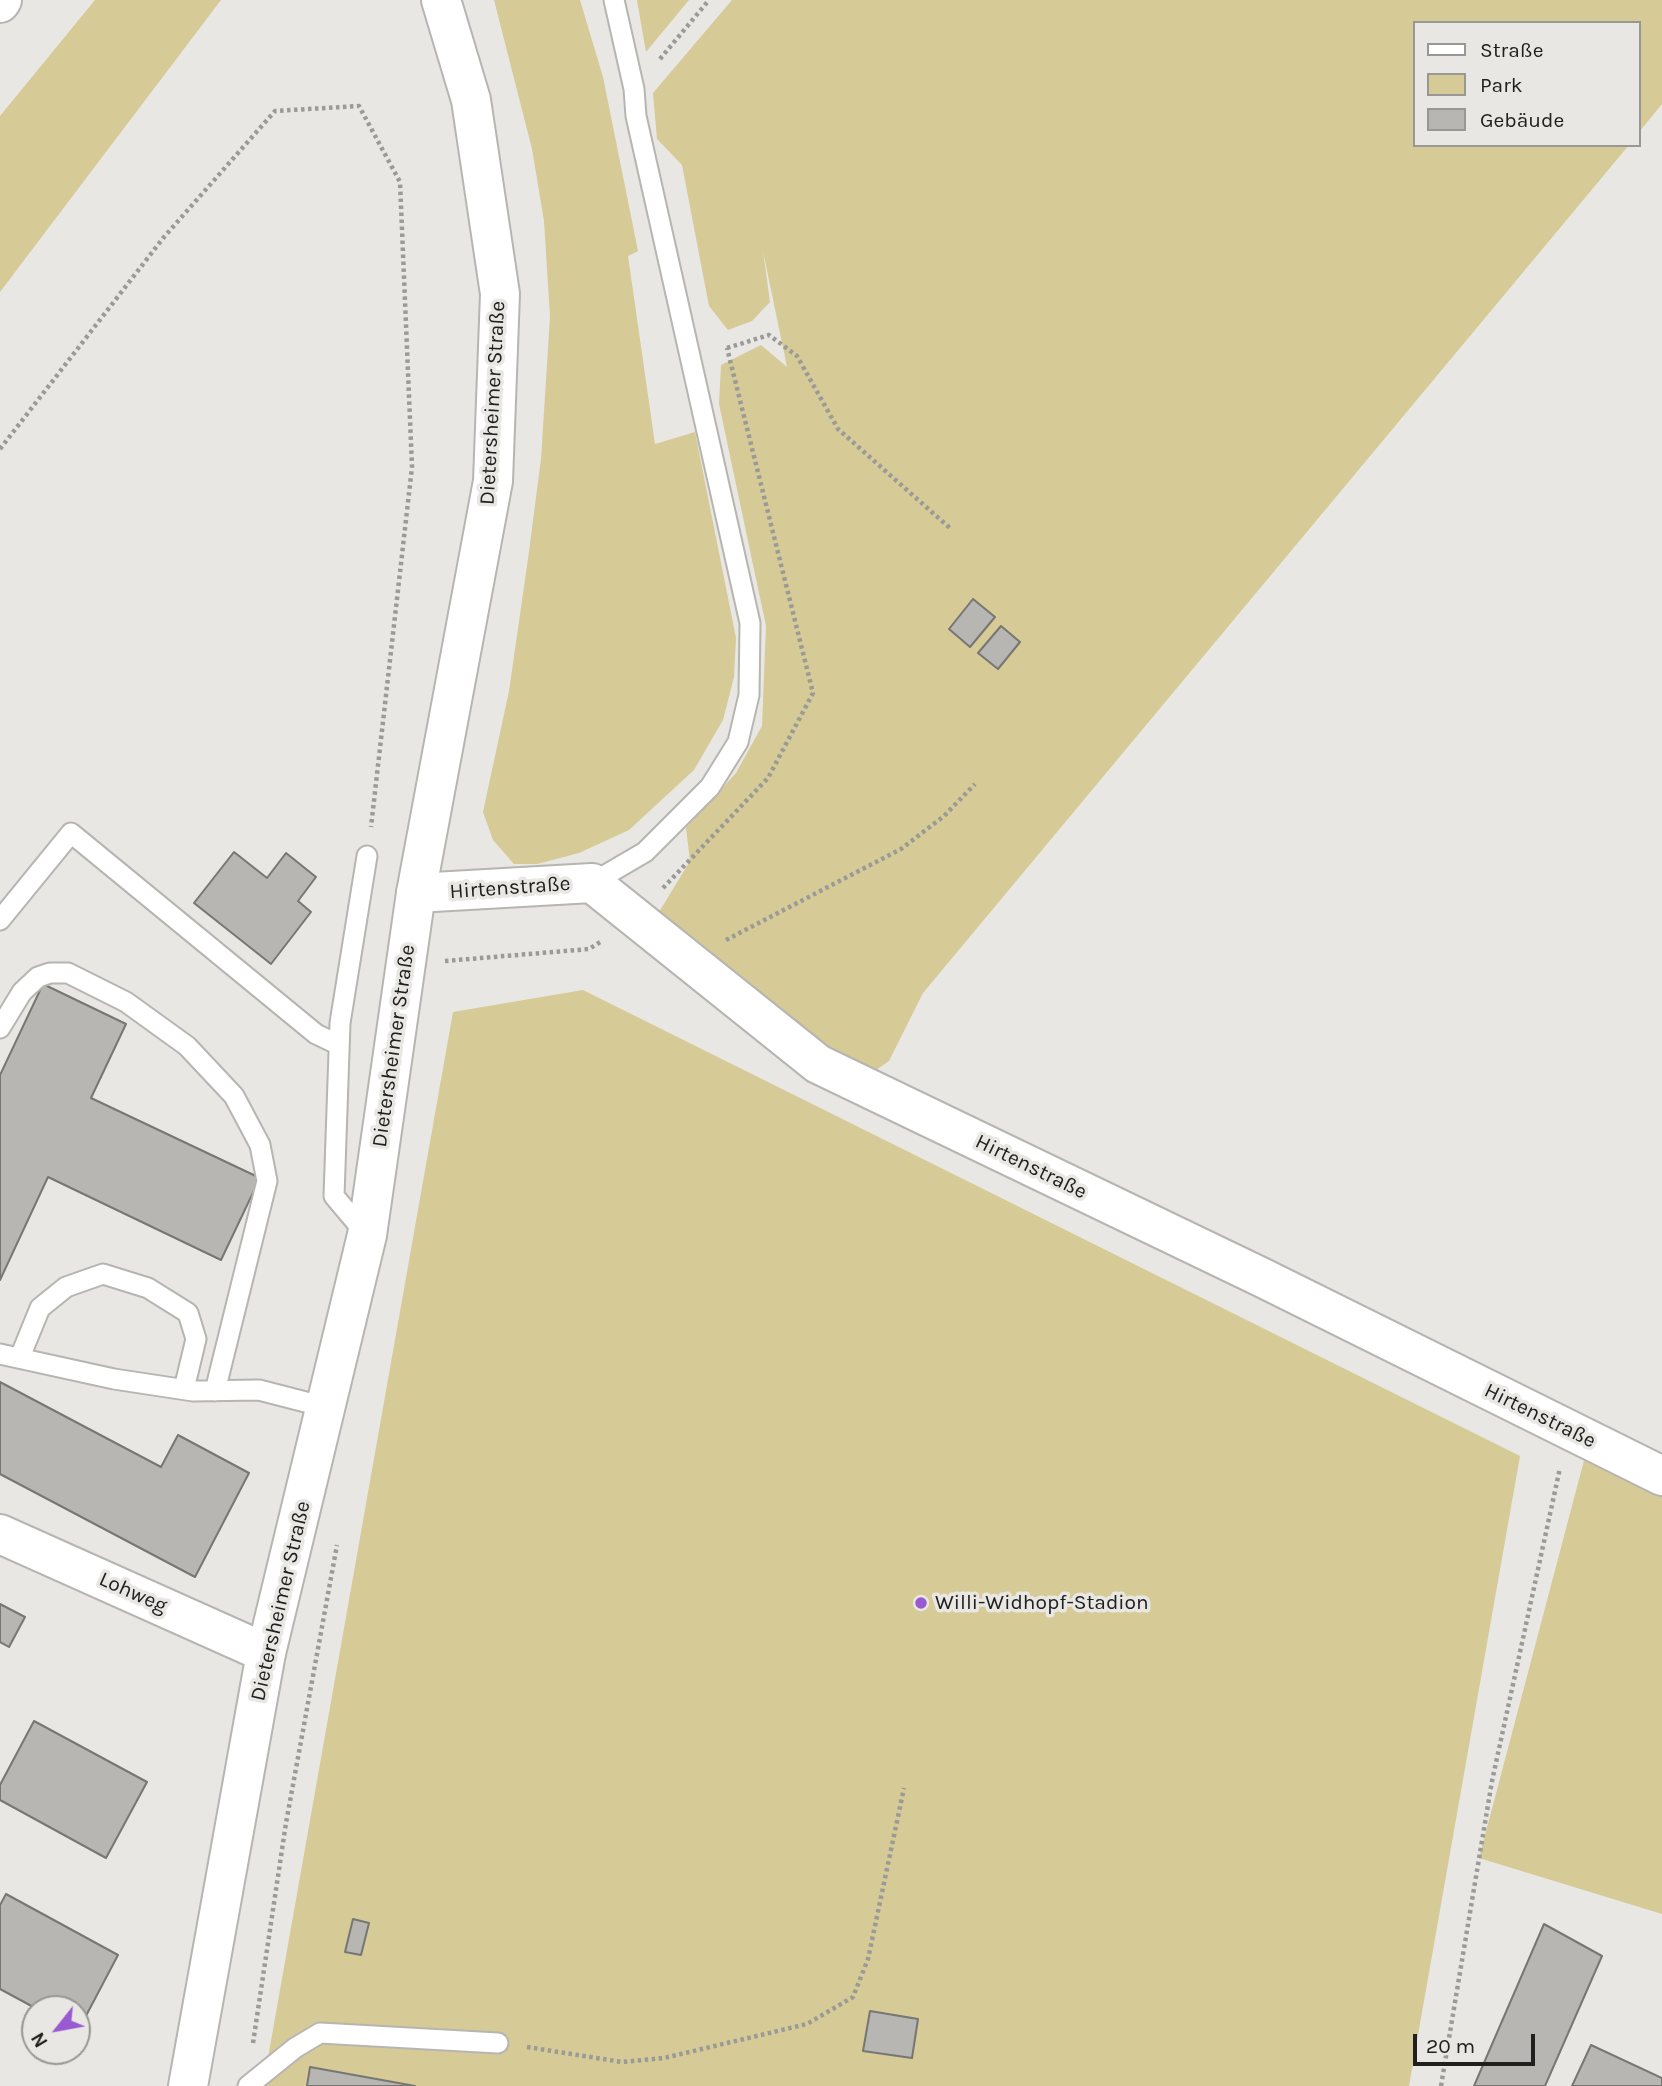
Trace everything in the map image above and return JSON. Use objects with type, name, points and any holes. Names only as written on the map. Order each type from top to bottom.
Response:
[{"type":"street","name":"Dietersheimer Straße","points":[[188,2086],[267,1653],[367,1235],[416,893],[493,481],[500,294],[471,100],[441,0]]},
{"type":"street","name":"Hirtenstraße","points":[[416,893],[592,883],[818,1065],[1264,1278],[1662,1476]]},
{"type":"street","name":"Lohweg","points":[[0,1534],[267,1653]]},
{"type":"lane","points":[[592,883],[645,852],[710,787],[738,741],[749,695],[750,624],[636,116],[634,89],[614,0]]},
{"type":"lane","points":[[0,920],[71,833],[316,1034],[339,1045]]},
{"type":"lane","points":[[367,856],[339,1045],[334,1196],[367,1235]]},
{"type":"lane","points":[[0,1028],[22,992],[38,977],[50,972],[68,973],[126,1002],[187,1046],[234,1096],[260,1145],[267,1181],[215,1391]]},
{"type":"lane","points":[[20,1357],[40,1308],[66,1287],[103,1274],[148,1287],[188,1313],[196,1339],[184,1389]]},
{"type":"lane","points":[[0,1354],[114,1379],[184,1389],[260,1390],[325,1407]]},
{"type":"lane","points":[[248,2086],[295,2048],[320,2033],[498,2042]]},
{"type":"path","points":[[634,89],[709,0]]},
{"type":"path","points":[[0,449],[164,237],[275,111],[359,106],[400,182],[412,467],[367,856]]},
{"type":"path","points":[[691,357],[769,335],[797,356],[838,429],[951,529]]},
{"type":"path","points":[[444,961],[589,949],[638,920],[667,883],[768,778],[813,693],[727,348]]},
{"type":"path","points":[[697,967],[706,955],[743,929],[797,905],[901,849],[944,816],[975,784]]},
{"type":"path","points":[[1441,2086],[1492,1781],[1569,1430]]},
{"type":"path","points":[[498,2042],[622,2062],[664,2058],[807,2024],[853,1997],[867,1959],[904,1788]]},
{"type":"green space","points":[[95,0],[221,0],[0,292],[0,116]]},
{"type":"green space","points":[[494,0],[580,0],[603,77],[638,251],[628,256],[655,444],[695,432],[736,638],[734,677],[723,720],[694,770],[629,830],[579,853],[537,864],[514,864],[493,840],[483,812],[509,691],[528,559],[541,459],[550,317],[544,221],[532,149]]},
{"type":"green space","points":[[637,0],[689,0],[646,52]]},
{"type":"green space","points":[[732,0],[1662,0],[1662,104],[1641,130],[1641,21],[1414,21],[1414,147],[1627,147],[923,993],[889,1061],[869,1075],[856,1074],[656,917],[690,861],[686,828],[736,773],[762,726],[766,626],[719,404],[721,365],[761,345],[787,367],[763,251],[770,302],[752,321],[728,330],[709,306],[682,165],[657,139],[653,93]]},
{"type":"green space","name":"Willi-Widhopf-Stadion","points":[[583,990],[1520,1456],[1409,2086],[263,2086],[453,1012]]},
{"type":"green space","points":[[1587,1449],[1662,1487],[1662,1914],[1479,1858]]},
{"type":"building","points":[[973,599],[995,617],[970,647],[949,629]]},
{"type":"building","points":[[1001,626],[1020,642],[998,669],[978,653]]},
{"type":"building","points":[[234,852],[267,878],[286,853],[316,877],[298,901],[311,912],[271,964],[194,903]]},
{"type":"building","points":[[43,984],[126,1024],[91,1098],[260,1178],[221,1260],[48,1177],[0,1280],[0,1075]]},
{"type":"building","points":[[0,1382],[161,1467],[178,1435],[249,1473],[195,1577],[0,1474]]},
{"type":"building","points":[[0,1604],[25,1617],[9,1647],[0,1642]]},
{"type":"building","points":[[34,1721],[147,1782],[106,1858],[0,1800],[0,1785]]},
{"type":"building","points":[[6,1894],[118,1955],[91,2006],[91,1995],[21,1995],[21,2000],[0,1989],[0,1905]]},
{"type":"building","points":[[353,1919],[369,1923],[361,1955],[345,1952]]},
{"type":"building","points":[[1544,1924],[1602,1956],[1545,2086],[1474,2086]]},
{"type":"building","points":[[870,2011],[918,2019],[912,2058],[863,2051]]},
{"type":"building","points":[[1591,2045],[1662,2078],[1662,2086],[1572,2086]]},
{"type":"building","points":[[310,2067],[415,2086],[307,2086]]},
{"type":"place","name":"Willi-Widhopf-Stadion","points":[[921,1603]]}]
